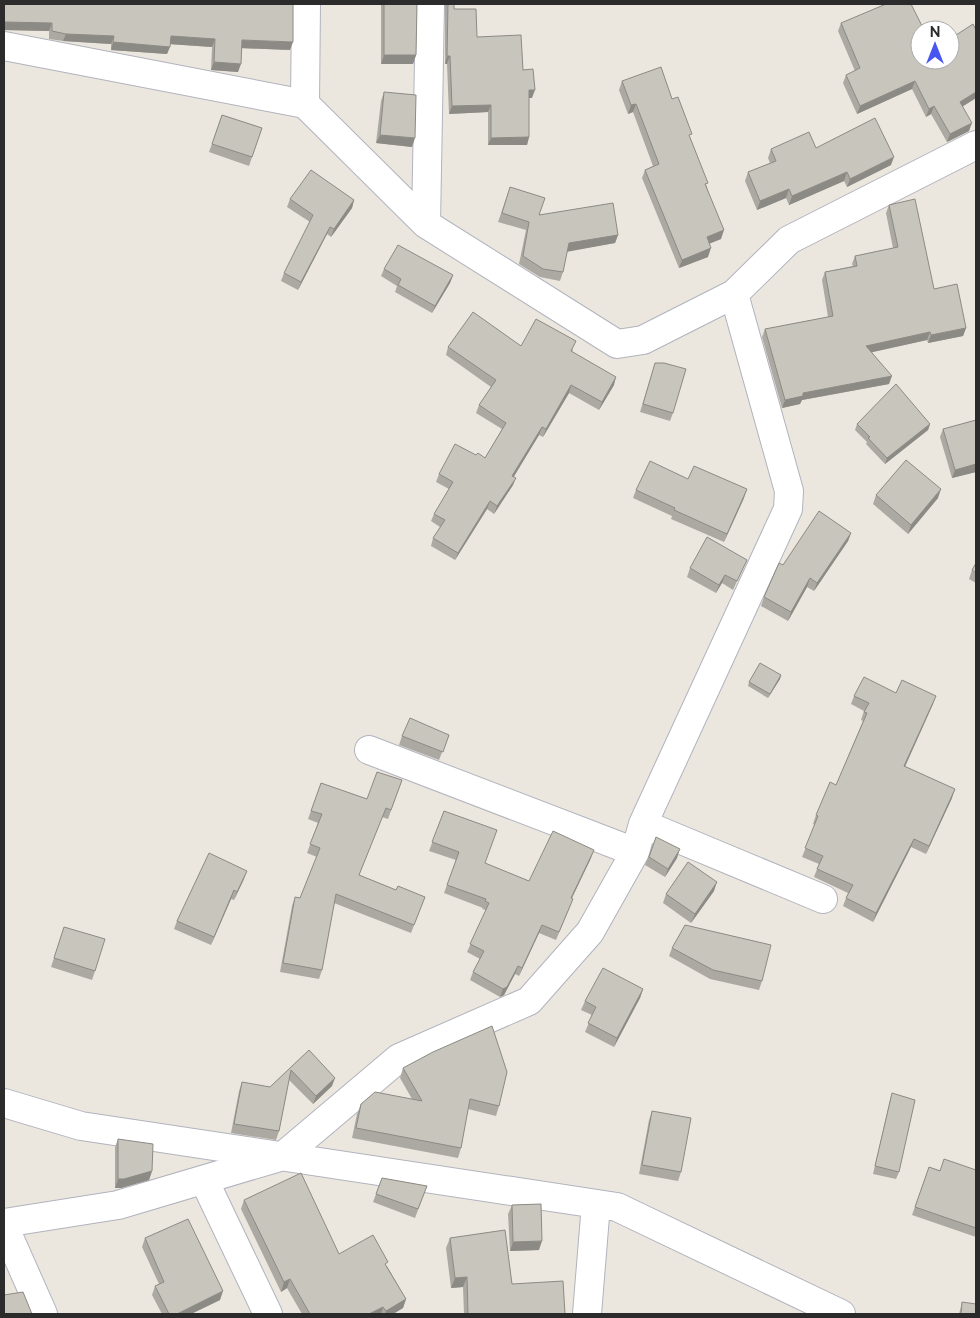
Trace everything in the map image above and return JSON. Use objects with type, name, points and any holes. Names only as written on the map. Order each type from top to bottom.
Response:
[{"type":"street","points":[[305,104],[306,4]]},
{"type":"street","points":[[426,224],[430,4]]},
{"type":"street","points":[[4,46],[305,104],[426,224],[617,344],[643,340],[734,294],[789,240],[976,145]]},
{"type":"street","points":[[43,1314],[4,1225],[118,1205],[284,1156],[399,1058],[529,1001],[590,932],[635,852],[643,824],[788,509],[789,492],[734,294]]},
{"type":"street","points":[[369,750],[635,852]]},
{"type":"street","points":[[643,824],[822,899]]},
{"type":"street","points":[[4,1102],[81,1126],[617,1207],[841,1314]]},
{"type":"street","points":[[204,1180],[268,1314]]},
{"type":"street","points":[[586,1314],[596,1204]]},
{"type":"building","points":[[4,4],[293,4],[293,42],[242,40],[241,64],[214,62],[215,39],[171,36],[170,47],[113,42],[114,36],[66,34],[52,31],[52,23],[4,22]]},
{"type":"building","points":[[384,4],[417,4],[416,55],[384,55]]},
{"type":"building","points":[[448,4],[454,4],[454,9],[476,9],[477,37],[521,35],[523,70],[533,69],[535,90],[529,90],[529,137],[491,138],[491,105],[452,106],[450,56],[447,56]]},
{"type":"building","points":[[886,4],[911,4],[919,20],[910,20],[910,70],[960,70],[960,32],[973,24],[976,30],[976,92],[960,102],[972,123],[950,134],[934,106],[929,109],[915,81],[860,106],[846,75],[860,68],[841,23]]},
{"type":"building","points":[[661,67],[672,99],[678,97],[692,134],[689,135],[708,183],[705,184],[724,230],[707,237],[711,248],[682,260],[645,170],[659,164],[636,104],[631,105],[622,81]]},
{"type":"building","points":[[384,92],[416,95],[415,138],[380,135]]},
{"type":"building","points":[[222,115],[262,128],[252,157],[212,144]]},
{"type":"building","points":[[875,118],[894,157],[850,179],[847,172],[792,196],[789,189],[760,201],[748,172],[776,161],[771,149],[809,132],[816,148]]},
{"type":"building","points":[[311,170],[354,200],[334,229],[330,227],[301,282],[284,273],[313,215],[290,199]]},
{"type":"building","points":[[510,187],[545,198],[539,215],[613,203],[618,235],[569,243],[563,272],[543,269],[523,256],[529,222],[502,213]]},
{"type":"building","points":[[915,199],[934,289],[957,284],[966,328],[931,335],[930,332],[866,346],[892,376],[803,393],[803,396],[785,400],[765,329],[833,316],[825,272],[857,266],[855,256],[898,247],[889,205]]},
{"type":"building","points":[[398,245],[453,275],[435,306],[398,285],[401,279],[384,269]]},
{"type":"building","points":[[473,312],[521,346],[536,319],[576,341],[571,351],[616,377],[602,402],[571,385],[546,429],[542,427],[512,476],[516,478],[497,506],[490,501],[458,553],[433,538],[445,520],[434,514],[453,482],[439,474],[455,444],[476,455],[478,453],[485,458],[506,423],[479,405],[496,380],[448,347]]},
{"type":"building","points":[[655,363],[664,363],[686,369],[673,413],[643,404]]},
{"type":"building","points":[[896,384],[930,424],[887,458],[857,424]]},
{"type":"building","points":[[976,420],[976,464],[955,470],[943,429]]},
{"type":"building","points":[[906,460],[941,489],[911,525],[876,495]]},
{"type":"building","points":[[650,461],[688,479],[694,466],[747,489],[727,534],[636,490]]},
{"type":"building","points":[[819,511],[851,533],[817,583],[810,578],[791,612],[764,597],[779,563],[783,565]]},
{"type":"building","points":[[707,537],[747,560],[737,581],[725,575],[719,585],[690,568]]},
{"type":"building","points":[[976,563],[976,573],[972,570]]},
{"type":"building","points":[[760,663],[781,675],[770,694],[749,682]]},
{"type":"building","points":[[864,677],[896,693],[902,680],[936,696],[904,766],[955,789],[929,846],[914,839],[876,913],[846,898],[853,885],[817,869],[823,856],[805,848],[830,782],[836,785],[867,713],[864,712],[869,703],[854,696]]},
{"type":"building","points":[[410,718],[449,735],[443,752],[402,736]]},
{"type":"building","points":[[377,772],[402,780],[391,810],[386,808],[359,875],[396,890],[398,886],[425,897],[414,925],[336,894],[322,970],[283,963],[295,897],[300,898],[320,848],[310,844],[322,814],[311,811],[321,783],[367,799]]},
{"type":"building","points":[[444,811],[497,830],[485,863],[529,881],[553,831],[594,850],[571,898],[573,899],[559,932],[542,925],[522,968],[518,966],[507,987],[503,989],[473,972],[484,951],[470,944],[489,903],[485,901],[486,899],[447,885],[459,852],[432,842]]},
{"type":"building","points":[[656,837],[680,849],[668,869],[649,857]]},
{"type":"building","points":[[209,853],[247,871],[237,892],[234,890],[214,937],[177,921]]},
{"type":"building","points":[[688,862],[717,882],[695,914],[666,894]]},
{"type":"building","points":[[685,925],[771,945],[762,981],[713,970],[672,948]]},
{"type":"building","points":[[64,927],[105,939],[95,971],[54,958]]},
{"type":"building","points":[[603,968],[643,989],[617,1038],[588,1023],[596,1007],[585,1001]]},
{"type":"building","points":[[492,1026],[507,1072],[499,1106],[470,1099],[461,1148],[356,1128],[361,1104],[375,1092],[422,1101],[403,1068],[433,1052]]},
{"type":"building","points":[[309,1050],[335,1078],[316,1096],[291,1070],[279,1131],[234,1124],[242,1082],[270,1087]]},
{"type":"building","points":[[892,1093],[915,1100],[899,1172],[875,1166]]},
{"type":"building","points":[[652,1111],[691,1118],[681,1172],[642,1165]]},
{"type":"building","points":[[118,1139],[153,1144],[152,1171],[118,1179]]},
{"type":"building","points":[[944,1159],[976,1170],[976,1228],[915,1207],[929,1167],[940,1171]]},
{"type":"building","points":[[301,1173],[339,1254],[373,1235],[388,1262],[385,1264],[406,1299],[386,1311],[383,1307],[369,1314],[310,1314],[290,1279],[284,1282],[244,1200]]},
{"type":"building","points":[[382,1178],[427,1186],[418,1209],[376,1194]]},
{"type":"building","points":[[541,1204],[542,1241],[513,1242],[512,1205]]},
{"type":"building","points":[[188,1219],[223,1291],[177,1314],[169,1314],[155,1286],[164,1282],[145,1238]]},
{"type":"building","points":[[505,1230],[512,1284],[563,1281],[565,1314],[468,1314],[467,1277],[455,1278],[450,1238]]},
{"type":"building","points":[[23,1292],[32,1314],[4,1314],[4,1295]]},
{"type":"building","points":[[962,1302],[976,1304],[976,1314],[961,1314]]}]
